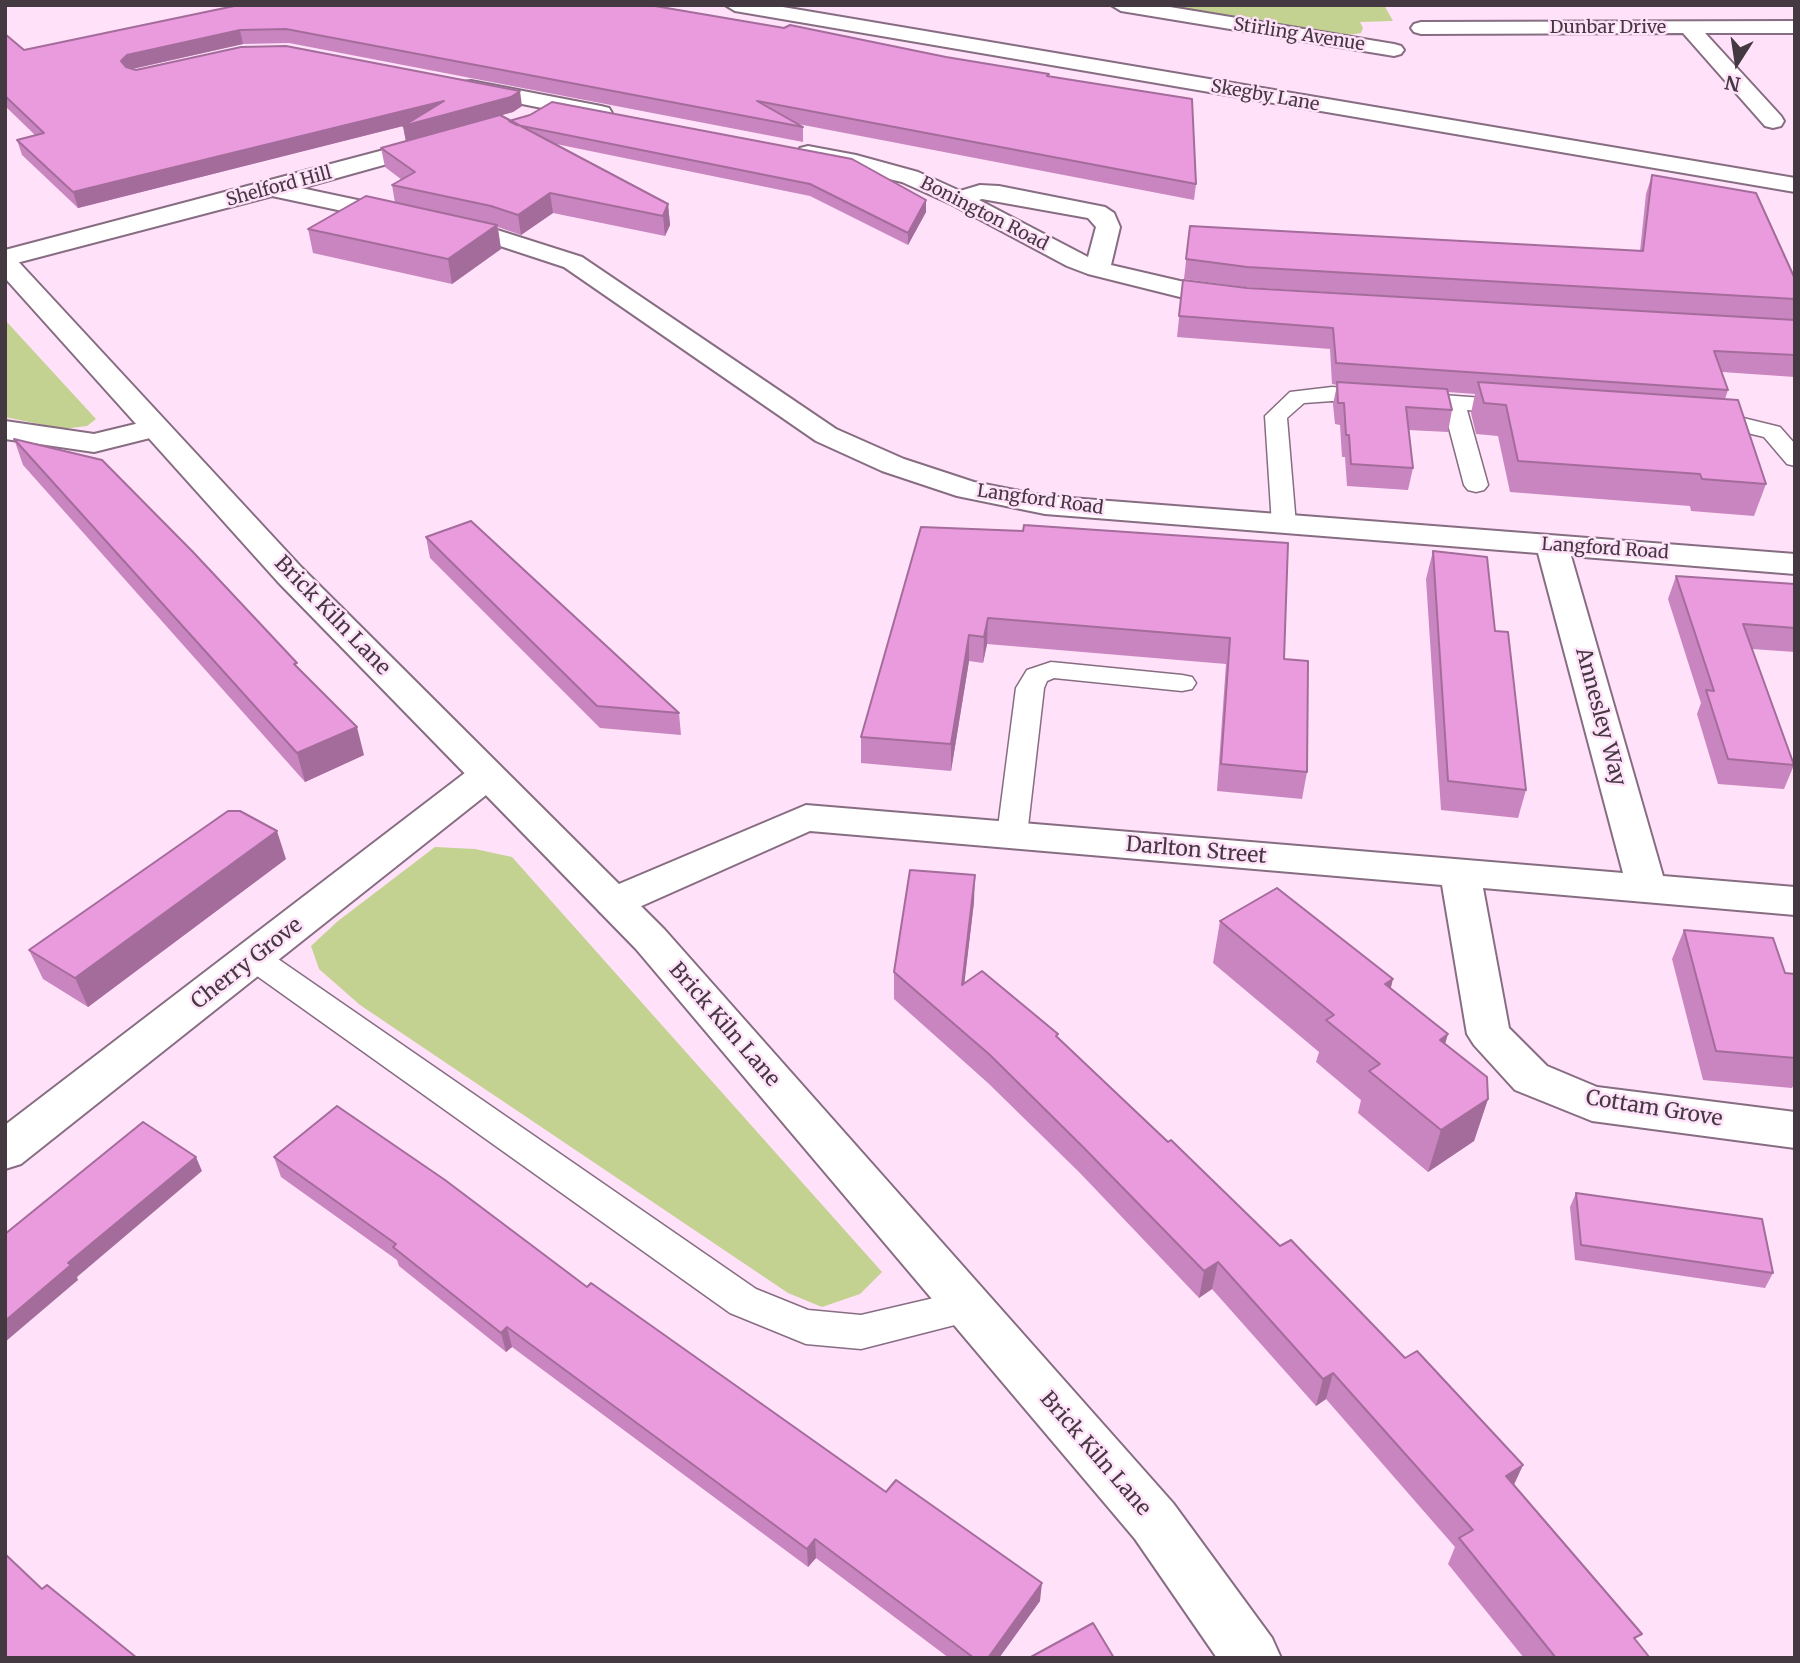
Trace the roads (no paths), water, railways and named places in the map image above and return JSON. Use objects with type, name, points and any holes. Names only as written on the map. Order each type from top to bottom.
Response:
[{"type":"street","name":"Skegby Lane","points":[[735,5],[1795,185]]},
{"type":"street","name":"Stirling Avenue","points":[[1121,5],[1396,52],[1381,28]]},
{"type":"street","points":[[1542,5],[1559,28]]},
{"type":"street","points":[[1688,27],[1773,121]]},
{"type":"street","name":"Dunbar Drive","points":[[1421,28],[1795,27]]},
{"type":"street","points":[[454,84],[629,118]]},
{"type":"street","points":[[522,119],[548,103]]},
{"type":"street","name":"Shelford Hill","points":[[5,260],[456,138]]},
{"type":"street","name":"Bonington Road","points":[[789,149],[856,162],[910,177],[1097,269],[1180,289],[1258,299]]},
{"type":"street","name":"Langford Road","points":[[272,189],[494,236],[573,262],[826,435],[893,465],[968,490],[1045,505],[1795,564]]},
{"type":"street","points":[[958,199],[979,192],[999,193],[1096,212],[1105,218],[1108,228],[1097,269]]},
{"type":"street","name":"Brick Kiln Lane","points":[[5,260],[290,575],[650,939],[1154,1521],[1252,1658]]},
{"type":"street","points":[[5,430],[94,443],[156,428]]},
{"type":"street","name":"Annesley Way","points":[[1552,545],[1647,889]]},
{"type":"street","name":"Cherry Grove","points":[[5,1151],[487,775]]},
{"type":"street","name":"Darlton Street","points":[[614,902],[806,818],[1795,901]]},
{"type":"street","name":"Cottam Grove","points":[[1460,873],[1489,1034],[1531,1078],[1592,1104],[1795,1130]]},
{"type":"lane","points":[[1284,525],[1276,415],[1298,397],[1332,394],[1532,408]]},
{"type":"lane","points":[[1454,403],[1476,485]]},
{"type":"lane","points":[[1683,418],[1727,421],[1772,432],[1795,459]]},
{"type":"lane","points":[[1012,835],[1030,688],[1037,676],[1051,670],[1182,684]]},
{"type":"lane","points":[[254,958],[743,1301],[806,1327],[861,1332],[968,1306]]}]
